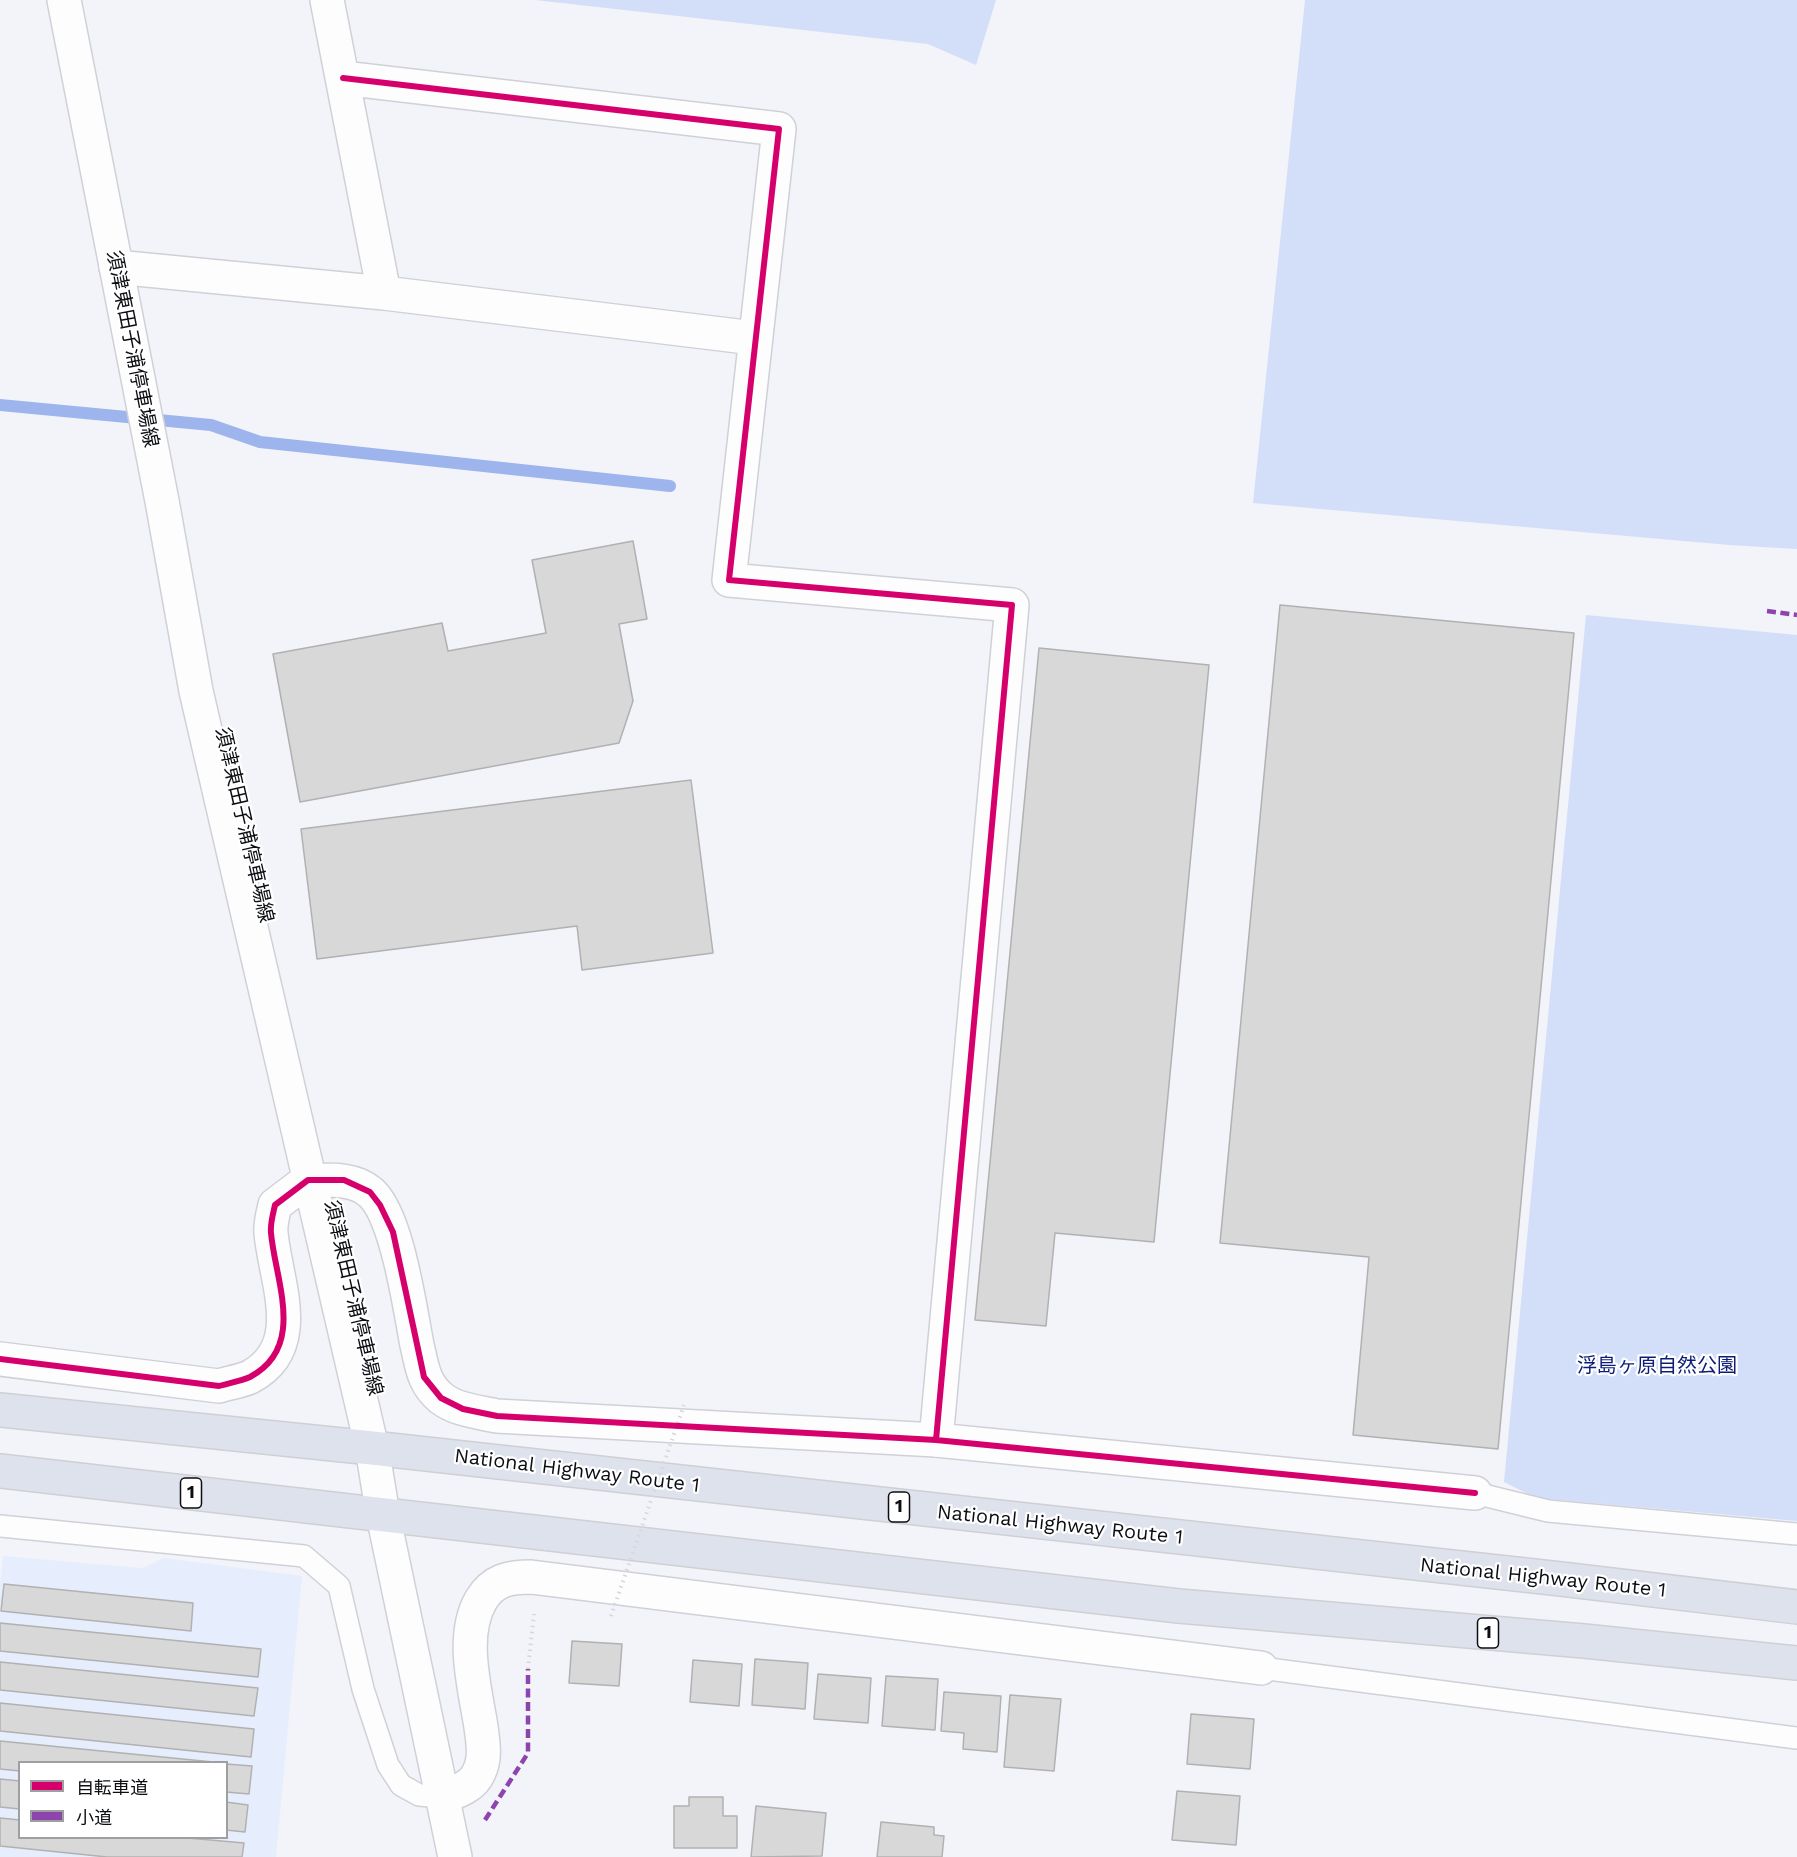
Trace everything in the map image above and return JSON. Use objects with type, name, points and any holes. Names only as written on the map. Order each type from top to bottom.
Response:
[{"type":"highway","name":"National Highway Route 1","points":[[0,1410],[372,1448],[1797,1607]]},
{"type":"highway","name":"1","points":[[0,1471],[1179,1606],[1584,1641],[1797,1663]]},
{"type":"street","name":"須津東田子浦停車場線","points":[[64,0],[162,501],[196,691],[372,1448],[383,1515],[456,1857]]},
{"type":"street","points":[[327,0],[384,292]]},
{"type":"street","points":[[343,78],[779,129],[754,338],[729,580],[1012,605],[936,1440]]},
{"type":"street","points":[[116,267],[384,292],[754,338]]},
{"type":"street","points":[[0,1359],[219,1386],[250,1377],[272,1360],[282,1338],[284,1309],[270,1230],[275,1205],[308,1180],[344,1180],[370,1192],[380,1205],[393,1232],[424,1377],[441,1398],[462,1409],[497,1416],[936,1440],[1475,1493]]},
{"type":"street","points":[[442,1797],[464,1789],[479,1774],[484,1754],[469,1638],[476,1608],[487,1589],[510,1577],[543,1578],[1261,1668]]},
{"type":"lane","points":[[1475,1493],[1548,1511],[1797,1534]]},
{"type":"lane","points":[[0,1526],[304,1556],[339,1586],[363,1689],[387,1765],[401,1785],[419,1794],[442,1797]]},
{"type":"lane","points":[[1261,1668],[1797,1738]]},
{"type":"path","points":[[600,1615],[611,1616],[684,1405]]},
{"type":"path","points":[[528,1670],[534,1608]]},
{"type":"shaded area","points":[[3,1556],[142,1568],[164,1558],[302,1576],[276,1857],[0,1857],[0,1585]]},
{"type":"green space","points":[[535,0],[996,0],[976,65],[928,44]]},
{"type":"green space","points":[[1305,0],[1797,0],[1797,549],[1253,503]]},
{"type":"green space","name":"浮島ヶ原自然公園","points":[[1586,615],[1797,635],[1797,1521],[1536,1498],[1504,1482]]},
{"type":"building","points":[[633,541],[647,619],[619,624],[633,701],[619,743],[300,802],[273,654],[442,623],[448,651],[546,633],[532,560]]},
{"type":"building","points":[[1280,605],[1574,633],[1498,1449],[1353,1435],[1369,1257],[1220,1243]]},
{"type":"building","points":[[1039,648],[1209,665],[1154,1242],[1055,1233],[1046,1326],[975,1320]]},
{"type":"building","points":[[691,780],[713,953],[582,970],[577,926],[317,959],[301,829]]},
{"type":"building","points":[[4,1584],[193,1603],[191,1631],[1,1611]]},
{"type":"building","points":[[0,1623],[261,1649],[258,1677],[0,1651]]},
{"type":"building","points":[[572,1641],[622,1644],[619,1686],[569,1683]]},
{"type":"building","points":[[755,1659],[808,1663],[805,1709],[752,1705]]},
{"type":"building","points":[[693,1660],[742,1664],[739,1706],[690,1702]]},
{"type":"building","points":[[0,1662],[258,1688],[254,1716],[0,1690]]},
{"type":"building","points":[[818,1674],[871,1678],[868,1723],[814,1719]]},
{"type":"building","points":[[886,1676],[938,1679],[935,1730],[882,1726]]},
{"type":"building","points":[[944,1692],[1001,1696],[997,1752],[963,1749],[964,1733],[941,1731]]},
{"type":"building","points":[[1010,1695],[1061,1699],[1054,1771],[1004,1767]]},
{"type":"building","points":[[0,1703],[254,1729],[251,1757],[0,1731]]},
{"type":"building","points":[[1191,1714],[1254,1719],[1250,1769],[1187,1764]]},
{"type":"building","points":[[0,1741],[203,1761],[18,1761],[18,1771],[0,1769]]},
{"type":"building","points":[[228,1764],[252,1766],[249,1794],[228,1792]]},
{"type":"building","points":[[0,1779],[18,1781],[18,1809],[0,1807]]},
{"type":"building","points":[[1177,1791],[1240,1796],[1236,1845],[1172,1840]]},
{"type":"building","points":[[689,1797],[723,1797],[723,1816],[737,1816],[737,1848],[674,1848],[674,1806],[689,1806]]},
{"type":"building","points":[[228,1802],[248,1805],[245,1832],[228,1830]]},
{"type":"building","points":[[756,1806],[826,1813],[822,1856],[751,1857]]},
{"type":"building","points":[[0,1818],[18,1820],[18,1839],[199,1839],[244,1843],[242,1857],[107,1857],[0,1846]]},
{"type":"building","points":[[881,1822],[934,1827],[934,1835],[944,1836],[942,1857],[877,1857]]},
{"type":"waterway","points":[[0,405],[211,425],[260,442],[670,486]]},
{"type":"marked path","points":[[1767,611],[1797,615]]},
{"type":"marked path","points":[[485,1820],[528,1753],[528,1669]]},
{"type":"cycle path","points":[[343,78],[779,129],[729,580],[1012,605],[936,1440]]},
{"type":"cycle path","points":[[0,1359],[219,1386],[250,1377],[267,1364],[278,1348],[283,1331],[281,1291],[271,1233],[275,1205],[308,1180],[344,1180],[370,1192],[380,1205],[393,1232],[424,1377],[441,1398],[463,1409],[497,1416],[936,1440],[1475,1493]]}]
